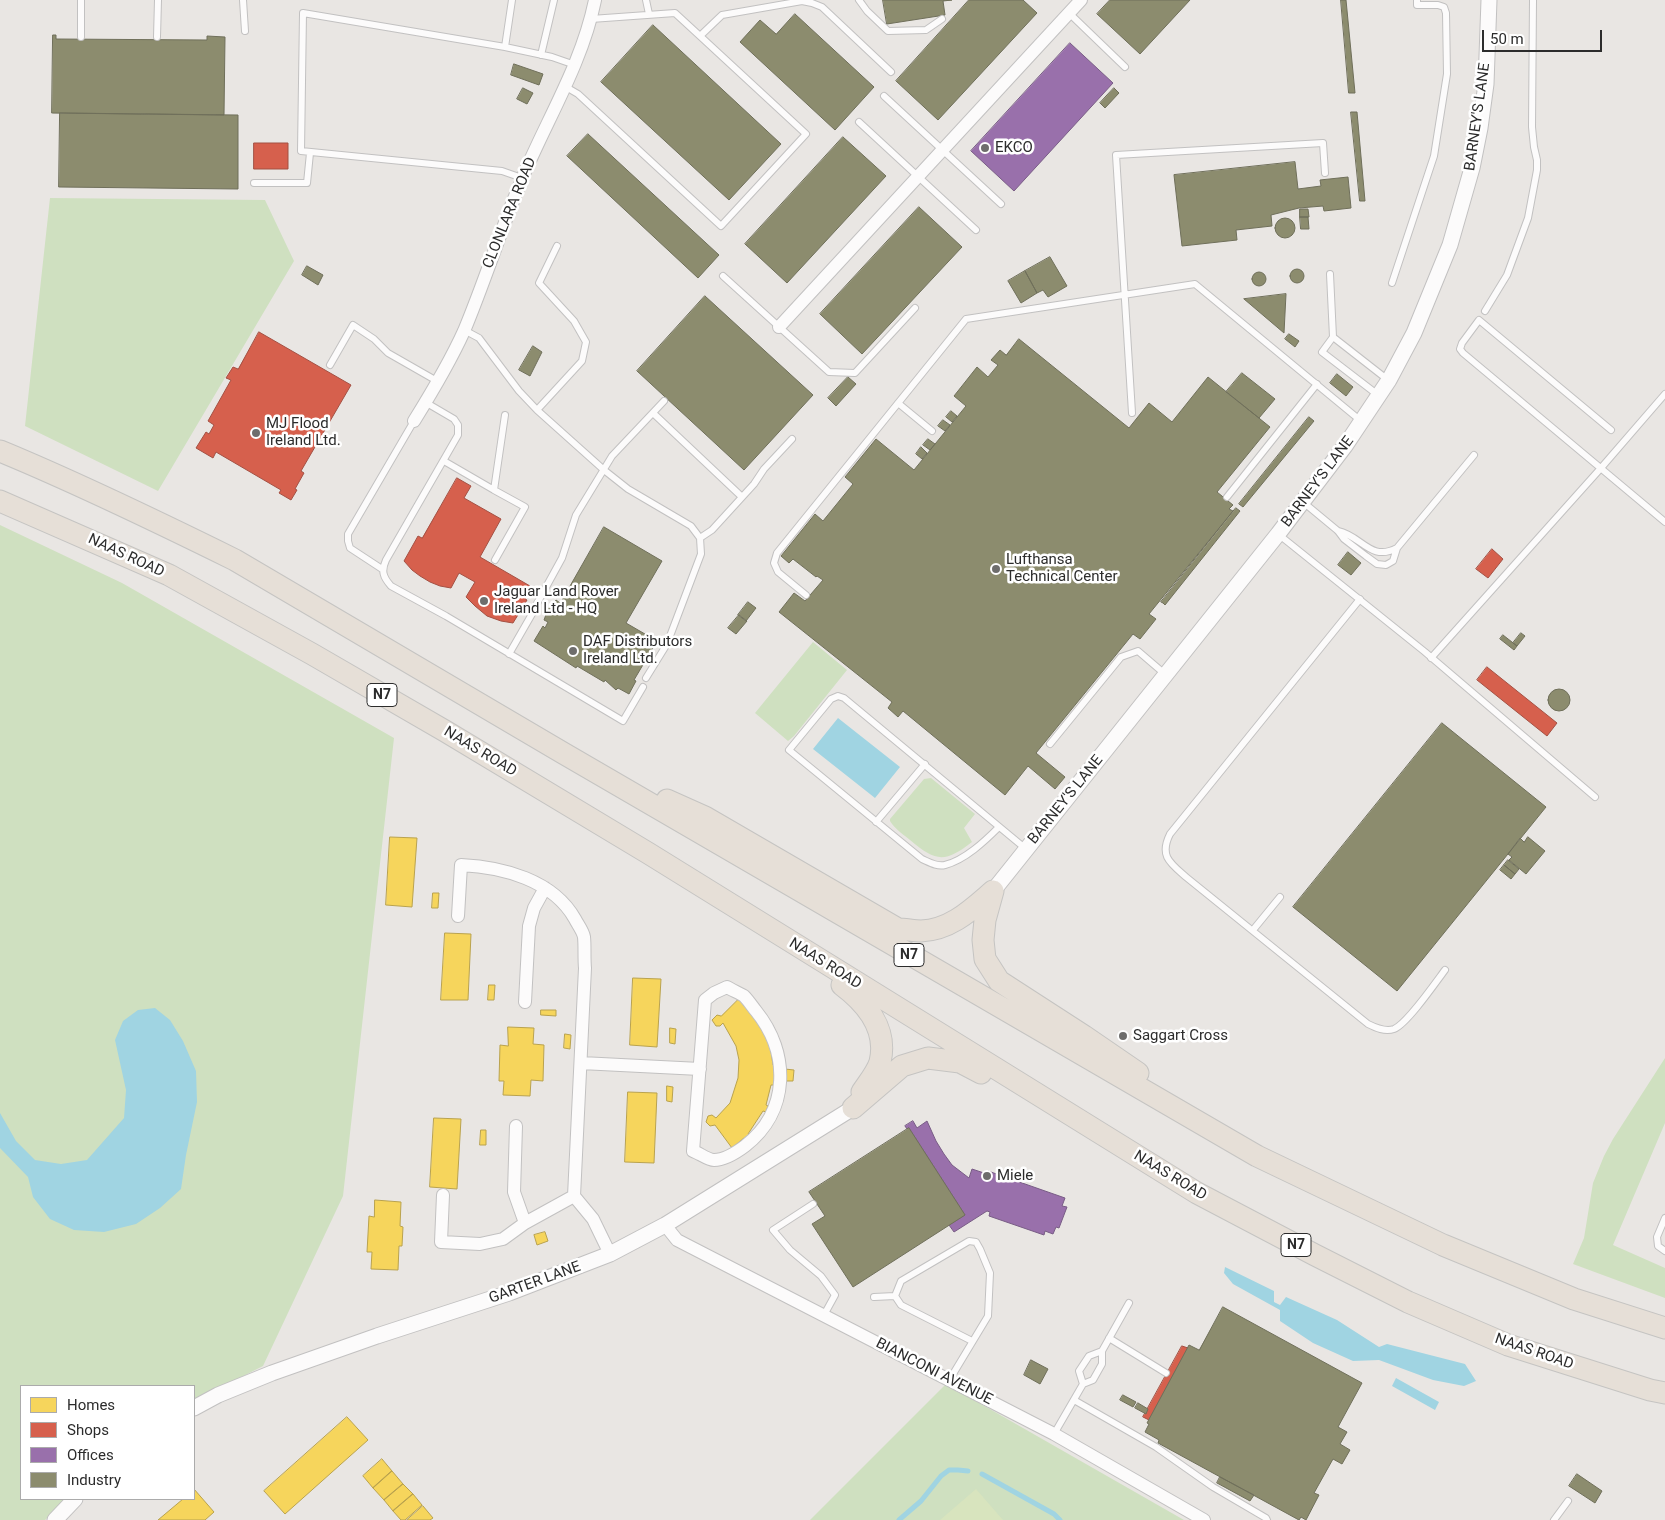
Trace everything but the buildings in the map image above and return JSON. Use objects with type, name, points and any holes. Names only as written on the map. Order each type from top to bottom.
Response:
[{"type":"highway","name":"N7","points":[[0,451],[170,528],[235,560],[1257,1156],[1443,1245],[1574,1299],[1665,1328]]},
{"type":"highway","name":"NAAS ROAD","points":[[0,500],[169,575],[454,736],[1196,1193],[1408,1302],[1508,1345],[1650,1390],[1665,1393]]},
{"type":"highway","name":"N7","points":[[563,753],[705,817],[898,929],[922,931],[940,928],[954,922],[993,891]]},
{"type":"highway","name":"N7","points":[[993,891],[982,940],[985,959],[999,981],[1084,1036],[1257,1156]]},
{"type":"highway","name":"N7","points":[[748,916],[855,995],[877,1022],[882,1039],[880,1062],[853,1108]]},
{"type":"highway","name":"N7","points":[[853,1108],[902,1066],[928,1058],[960,1062],[1042,1108],[1093,1129]]},
{"type":"highway","name":"N7","points":[[1508,1345],[1583,1379],[1665,1405]]},
{"type":"street","name":"CLONLARA ROAD","points":[[414,421],[438,381],[464,330],[522,178],[566,88],[591,19],[595,0]]},
{"type":"street","name":"BARNEY'S LANE","points":[[993,891],[1303,502],[1362,422],[1389,380],[1414,332],[1450,245],[1472,168],[1486,84],[1489,0]]},
{"type":"street","points":[[779,327],[1074,5]]},
{"type":"street","points":[[458,916],[461,865],[484,866],[513,873],[544,888],[558,898],[570,911],[584,935],[585,968],[574,1196],[593,1219],[610,1254]]},
{"type":"street","points":[[525,1002],[529,926],[534,908],[544,888]]},
{"type":"street","points":[[727,987],[744,997],[766,1023],[778,1049],[779,1089],[778,1098],[765,1125],[752,1141],[734,1154],[714,1160],[693,1151],[700,1069],[705,1000],[727,987]]},
{"type":"street","points":[[581,1063],[700,1069]]},
{"type":"street","name":"GARTER LANE","points":[[195,1407],[218,1395],[272,1373],[509,1293],[610,1254],[665,1225],[853,1108]]},
{"type":"street","points":[[516,1126],[514,1192],[525,1223]]},
{"type":"street","points":[[443,1195],[441,1242],[480,1244],[503,1239],[525,1223],[574,1196]]},
{"type":"street","name":"BIANCONI AVENUE","points":[[665,1225],[677,1240],[1054,1434],[1204,1520]]},
{"type":"street","points":[[55,1520],[74,1500]]},
{"type":"lane","points":[[81,0],[81,37]]},
{"type":"lane","points":[[157,37],[158,0]]},
{"type":"lane","points":[[242,0],[245,31]]},
{"type":"lane","points":[[505,47],[512,0]]},
{"type":"lane","points":[[541,55],[554,0]]},
{"type":"lane","points":[[646,0],[649,14]]},
{"type":"lane","points":[[859,0],[867,11],[888,30],[926,30],[942,19]]},
{"type":"lane","points":[[1392,284],[1434,156],[1448,74],[1446,13],[1444,8],[1438,5],[1417,5],[1417,0]]},
{"type":"lane","points":[[1485,311],[1507,275],[1515,255],[1528,218],[1537,170],[1532,127],[1534,0]]},
{"type":"lane","points":[[700,36],[722,15],[802,1],[822,7],[891,72]]},
{"type":"lane","points":[[1074,5],[1126,66]]},
{"type":"lane","points":[[522,178],[502,171],[302,151],[303,13],[505,47],[575,65]]},
{"type":"lane","points":[[566,88],[578,94],[721,226],[806,134],[675,13],[649,14],[603,20],[591,19]]},
{"type":"lane","points":[[884,96],[1001,204]]},
{"type":"lane","points":[[859,122],[976,230]]},
{"type":"lane","points":[[1132,413],[1116,155],[1323,143],[1325,173]]},
{"type":"lane","points":[[254,183],[307,183],[310,153]]},
{"type":"lane","points":[[537,410],[582,361],[586,342],[574,321],[539,283],[556,246]]},
{"type":"lane","points":[[1330,274],[1333,337],[1322,352],[1379,396]]},
{"type":"lane","points":[[724,276],[829,372],[855,373],[915,308]]},
{"type":"lane","points":[[806,595],[778,572],[774,563],[777,553],[966,319],[1195,284],[1362,422]]},
{"type":"lane","points":[[1611,430],[1479,320],[1462,342],[1460,349],[1463,352],[1665,522]]},
{"type":"lane","points":[[330,366],[353,325],[374,339],[388,353],[438,381]]},
{"type":"lane","points":[[464,330],[479,338],[519,391],[537,410],[604,470],[628,489],[691,526],[700,538],[701,554],[667,644],[646,678]]},
{"type":"lane","points":[[1333,337],[1389,380]]},
{"type":"lane","points":[[1227,497],[1317,384]]},
{"type":"lane","points":[[1431,658],[1665,394]]},
{"type":"lane","points":[[509,654],[562,558],[576,516],[612,456],[664,401]]},
{"type":"lane","points":[[382,569],[458,435],[458,425],[454,419],[425,402]]},
{"type":"lane","points":[[898,403],[932,431]]},
{"type":"lane","points":[[653,413],[742,497]]},
{"type":"lane","points":[[494,490],[505,415]]},
{"type":"lane","points":[[414,421],[348,534],[350,548],[382,569],[385,579],[391,586],[624,721],[643,687]]},
{"type":"lane","points":[[700,538],[712,530],[792,439]]},
{"type":"lane","points":[[1303,502],[1338,530],[1344,539],[1377,564],[1386,566],[1392,561],[1397,548],[1474,455]]},
{"type":"lane","points":[[444,461],[525,507],[495,560]]},
{"type":"lane","points":[[1338,530],[1348,533],[1371,550],[1382,553],[1397,548]]},
{"type":"lane","points":[[1278,534],[1431,658],[1595,798]]},
{"type":"lane","points":[[1360,599],[1170,834],[1164,844],[1165,855],[1172,864],[1368,1024],[1380,1030],[1395,1028],[1404,1022],[1445,970]]},
{"type":"lane","points":[[1050,744],[1121,657],[1138,651],[1166,675]]},
{"type":"lane","points":[[999,827],[969,853],[945,865],[936,865],[922,859],[789,750],[831,698],[838,696],[844,698],[925,764],[999,827],[1026,850]]},
{"type":"lane","points":[[876,822],[925,764]]},
{"type":"lane","points":[[1253,930],[1280,897]]},
{"type":"lane","points":[[813,1204],[773,1230],[790,1250],[821,1276],[835,1295],[824,1315]]},
{"type":"lane","points":[[1665,1218],[1657,1237],[1658,1246],[1665,1251]]},
{"type":"lane","points":[[895,1296],[902,1281],[969,1241],[976,1242],[990,1273],[988,1316],[950,1379]]},
{"type":"lane","points":[[874,1297],[895,1296]]},
{"type":"lane","points":[[895,1296],[900,1305],[972,1341]]},
{"type":"lane","points":[[1054,1434],[1083,1384],[1093,1380],[1102,1364],[1102,1351],[1129,1303]]},
{"type":"lane","points":[[1109,1338],[1166,1373]]},
{"type":"lane","points":[[1083,1384],[1079,1371],[1089,1356],[1102,1351]]},
{"type":"lane","points":[[1074,1400],[1156,1448],[1213,1487],[1267,1520]]},
{"type":"lane","points":[[1554,1520],[1568,1501]]},
{"type":"green space","points":[[50,198],[265,200],[294,261],[158,491],[25,426]]},
{"type":"green space","points":[[0,525],[122,583],[394,738],[343,1196],[263,1366],[195,1400],[195,1385],[20,1385],[20,1500],[67,1500],[45,1520],[0,1520]]},
{"type":"green space","points":[[813,642],[847,670],[788,741],[755,713]]},
{"type":"green space","points":[[931,778],[975,814],[964,828],[972,842],[955,854],[941,857],[927,853],[894,827],[890,821],[924,779]]},
{"type":"green space","points":[[1665,1058],[1665,1123],[1613,1245],[1665,1268],[1665,1298],[1573,1264],[1584,1238],[1593,1183],[1604,1156]]},
{"type":"green space","points":[[946,1384],[1184,1520],[810,1520]]},
{"type":"green space","points":[[976,1489],[1003,1520],[940,1520]]},
{"type":"water","points":[[838,718],[900,767],[875,798],[813,749]]},
{"type":"water","points":[[155,1008],[170,1020],[183,1041],[196,1071],[197,1102],[181,1189],[160,1208],[136,1224],[104,1232],[74,1230],[50,1219],[33,1197],[28,1177],[0,1148],[0,1113],[16,1141],[35,1160],[61,1164],[87,1160],[124,1118],[126,1090],[115,1040],[123,1021],[138,1010]]},
{"type":"water","points":[[1225,1267],[1274,1291],[1274,1302],[1280,1305],[1286,1297],[1337,1320],[1379,1347],[1387,1344],[1465,1364],[1476,1381],[1464,1386],[1433,1380],[1379,1360],[1353,1361],[1313,1343],[1280,1321],[1280,1310],[1233,1284],[1224,1273]]},
{"type":"water","points":[[1396,1378],[1439,1402],[1435,1410],[1392,1386]]},
{"type":"waterway","points":[[899,1520],[921,1501],[941,1476],[949,1470],[968,1471]]},
{"type":"waterway","points":[[982,1474],[1054,1514],[1060,1520]]},
{"type":"place","name":"EKCO","points":[[985,148]]},
{"type":"place","name":"MJ Flood Ireland Ltd.","points":[[256,433]]},
{"type":"place","name":"Lufthansa Technical Center","points":[[996,569]]},
{"type":"place","name":"Jaguar Land Rover Ireland Ltd - HQ","points":[[484,601]]},
{"type":"place","name":"DAF Distributors Ireland Ltd.","points":[[573,651]]},
{"type":"place","name":"Saggart Cross","points":[[1123,1036]]},
{"type":"place","name":"Miele","points":[[987,1176]]}]
